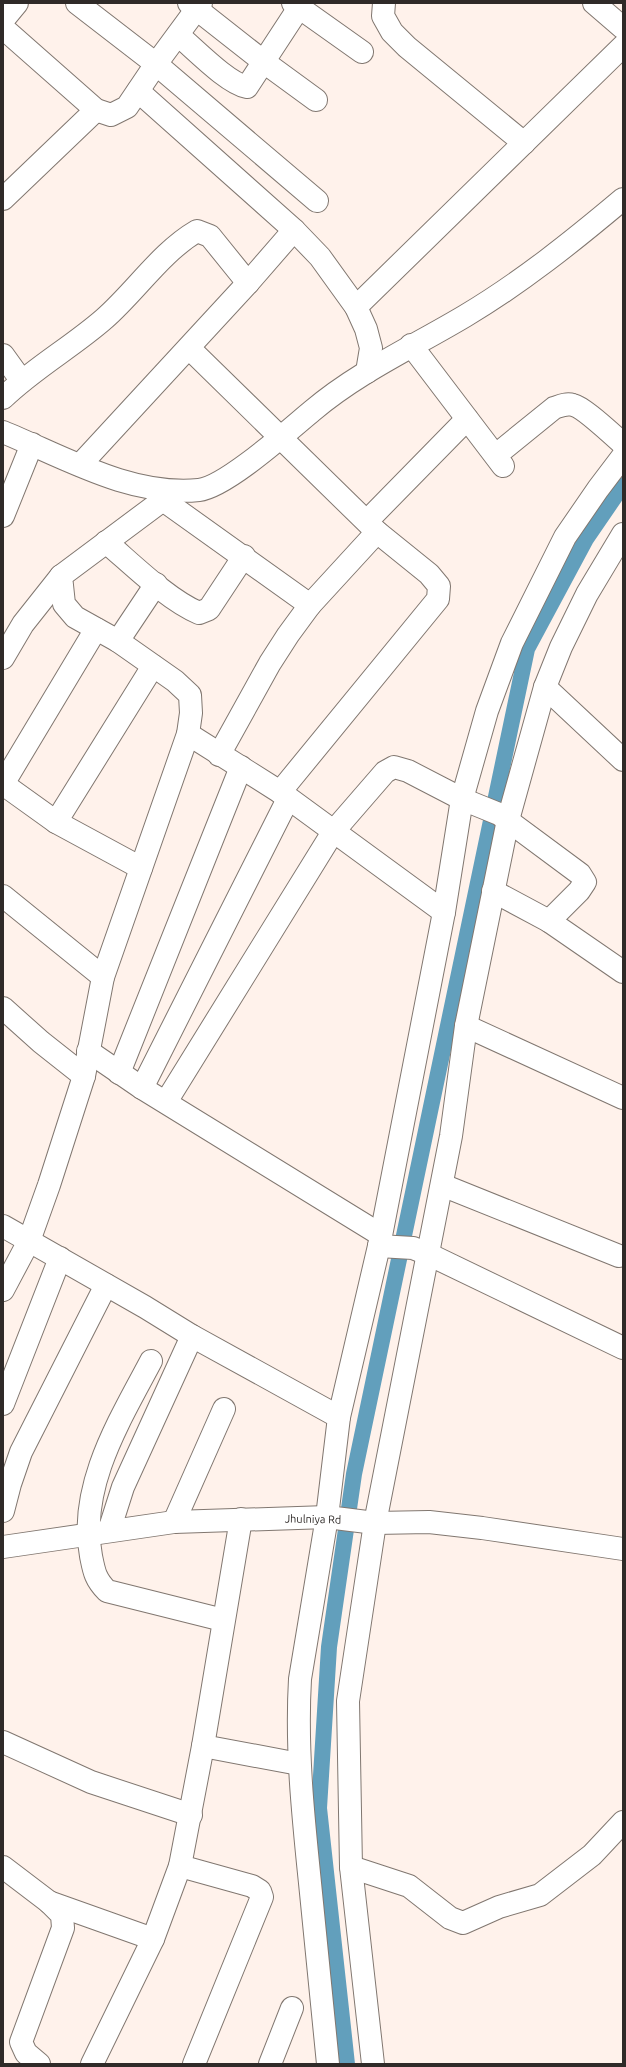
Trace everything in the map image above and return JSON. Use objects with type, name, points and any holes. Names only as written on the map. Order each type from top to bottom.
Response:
[{"type":"street","points":[[3,20],[17,3]]},
{"type":"street","points":[[77,3],[156,64],[317,201]]},
{"type":"street","points":[[384,3],[383,16],[392,32],[407,47],[524,142]]},
{"type":"street","points":[[594,3],[623,28]]},
{"type":"street","points":[[178,35],[240,86],[248,87],[298,4],[362,52]]},
{"type":"street","points":[[3,28],[96,110],[111,115],[126,107],[178,35],[196,5],[264,62],[316,100]]},
{"type":"street","points":[[356,307],[623,46]]},
{"type":"street","points":[[138,91],[294,230],[320,257],[356,307],[366,329],[371,348],[367,372]]},
{"type":"street","points":[[3,199],[96,110]]},
{"type":"street","points":[[3,658],[23,624],[61,576],[106,542],[170,495],[202,490],[226,478],[280,438],[330,396],[411,345],[464,317],[502,294],[582,234],[623,199]]},
{"type":"street","points":[[80,465],[189,348],[294,230]]},
{"type":"street","points":[[3,398],[21,380],[83,338],[123,302],[180,241],[197,231],[210,236],[248,283]]},
{"type":"street","points":[[411,345],[499,461],[554,408],[565,404],[574,404],[623,444]]},
{"type":"street","points":[[142,1088],[284,795],[438,599],[439,586],[429,574],[372,527],[189,348]]},
{"type":"street","points":[[3,354],[21,380]]},
{"type":"street","points":[[220,755],[270,663],[310,605],[372,527],[467,419]]},
{"type":"street","points":[[3,432],[80,465],[132,484],[170,495],[244,556],[310,605]]},
{"type":"street","points":[[3,516],[32,444]]},
{"type":"street","points":[[373,2064],[352,1867],[348,1701],[350,1520],[339,1417],[383,1242],[444,912],[487,711],[512,643],[566,537],[598,489],[623,456]]},
{"type":"street","points":[[328,2064],[299,1764],[300,1679],[350,1520],[421,1251],[442,1184],[451,1136],[466,1026],[493,890],[504,817],[545,688],[561,647],[587,594],[623,534]]},
{"type":"street","points":[[106,542],[156,584],[189,609],[199,613],[209,609],[244,556]]},
{"type":"street","points":[[3,1290],[29,1241],[49,1185],[84,1076],[103,977],[188,734],[191,712],[190,695],[175,681],[118,641],[75,617],[64,604],[61,576]]},
{"type":"street","points":[[118,641],[156,584]]},
{"type":"street","points":[[96,629],[3,784],[56,822],[141,868]]},
{"type":"street","points":[[56,822],[153,666]]},
{"type":"street","points":[[545,688],[623,760]]},
{"type":"street","points":[[188,734],[284,795],[332,832],[444,912]]},
{"type":"street","points":[[119,1073],[241,767]]},
{"type":"street","points":[[166,1102],[332,832],[385,772],[394,767],[408,771],[467,801],[504,817],[580,874],[585,882],[579,891],[549,921]]},
{"type":"street","points":[[493,890],[549,921],[623,972]]},
{"type":"street","points":[[3,896],[103,977]]},
{"type":"street","points":[[3,1008],[41,1042],[84,1076]]},
{"type":"street","points":[[466,1026],[623,1098]]},
{"type":"street","points":[[88,1051],[142,1088],[383,1242],[421,1251],[623,1348]]},
{"type":"street","points":[[442,1184],[619,1256]]},
{"type":"street","points":[[3,1226],[192,1336],[339,1417]]},
{"type":"street","points":[[3,1404],[60,1258]]},
{"type":"street","points":[[3,1511],[21,1452],[106,1285]]},
{"type":"street","points":[[109,1531],[123,1487],[192,1336]]},
{"type":"street","points":[[151,1361],[114,1432],[104,1458],[91,1503],[87,1536],[98,1582],[107,1591],[223,1620]]},
{"type":"street","points":[[174,1522],[224,1409]]},
{"type":"street","points":[[92,2064],[153,1939],[180,1866],[191,1815],[223,1620],[242,1519]]},
{"type":"street","name":"Jhulniya Rd","points":[[3,1547],[87,1536],[109,1531],[174,1522],[242,1519],[429,1522],[482,1528],[623,1549]]},
{"type":"street","points":[[3,1742],[91,1782],[191,1815]]},
{"type":"street","points":[[203,1746],[299,1764]]},
{"type":"street","points":[[352,1867],[409,1886],[450,1918],[463,1923],[499,1907],[540,1895],[592,1856],[623,1822]]},
{"type":"street","points":[[180,1866],[252,1886],[260,1891],[262,1897],[194,2064]]},
{"type":"street","points":[[3,1867],[49,1902],[62,1915],[63,1928],[21,2042],[26,2053],[39,2064]]},
{"type":"street","points":[[49,1902],[153,1939]]},
{"type":"street","points":[[270,2064],[292,2008]]},
{"type":"waterway","points":[[347,2064],[319,1808],[329,1647],[354,1474],[527,649],[586,539],[623,485]]}]
